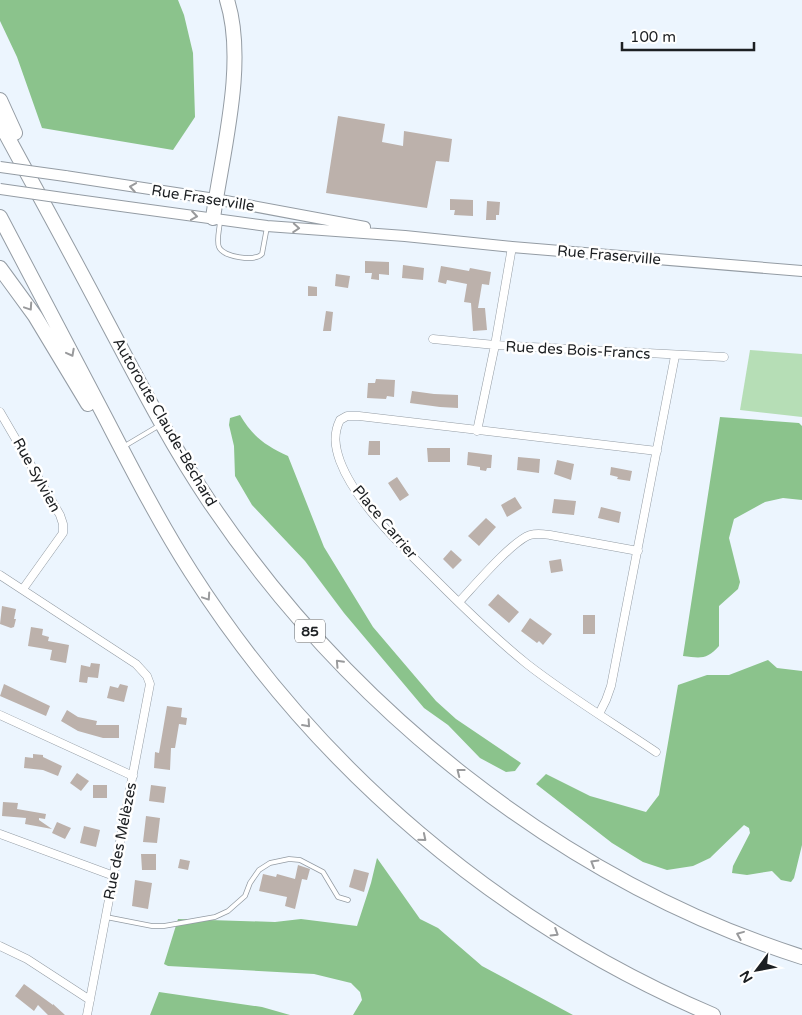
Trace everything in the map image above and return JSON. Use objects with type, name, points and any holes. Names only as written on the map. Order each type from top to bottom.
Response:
[{"type":"highway","points":[[217,0],[233,63]]},
{"type":"highway","points":[[216,219],[215,199],[230,110],[235,36],[227,0]]},
{"type":"highway","points":[[0,100],[83,276]]},
{"type":"highway","name":"Autoroute Claude-Béchard","points":[[0,123],[162,424],[209,500],[253,562],[283,599],[311,632],[377,701],[440,757],[528,822],[612,873],[657,898],[702,919],[745,937],[802,957]]},
{"type":"highway","points":[[0,217],[121,448],[193,576]]},
{"type":"highway","points":[[0,221],[18,252]]},
{"type":"highway","points":[[0,268],[35,316],[143,502],[193,576],[240,643],[292,707],[348,769],[410,826],[472,876],[539,923],[609,965],[713,1015]]},
{"type":"street","name":"Rue Fraserville","points":[[0,167],[215,199],[405,236]]},
{"type":"street","name":"Rue Fraserville","points":[[0,189],[267,226],[405,236],[512,247],[802,271]]},
{"type":"street","points":[[477,431],[496,345],[512,247]]},
{"type":"street","name":"Rue des Bois-Francs","points":[[433,339],[496,345],[675,356],[724,357]]},
{"type":"street","points":[[599,714],[609,693],[675,356]]},
{"type":"street","name":"Rue Sylvien","points":[[0,412],[63,524],[60,538],[23,589]]},
{"type":"street","name":"Place Carrier","points":[[656,752],[599,714],[506,647],[417,561],[366,505],[344,468],[337,452],[335,437],[340,420],[347,416],[352,416],[657,451]]},
{"type":"street","points":[[459,602],[513,546],[528,536],[536,534],[550,535],[638,551]]},
{"type":"street","points":[[0,575],[23,589]]},
{"type":"street","name":"Rue des Mélèzes","points":[[23,589],[142,670],[150,684],[87,1015]]},
{"type":"street","points":[[0,715],[133,776]]},
{"type":"street","points":[[0,834],[114,876]]},
{"type":"street","points":[[0,946],[90,1000]]},
{"type":"lane","points":[[216,219],[218,243],[222,252],[244,258],[254,259],[262,254],[267,226]]},
{"type":"lane","points":[[121,448],[162,424]]},
{"type":"lane","points":[[106,917],[158,926],[215,917],[228,911],[245,896],[250,883],[259,870],[270,863],[289,859],[300,860],[323,872],[338,897],[348,900]]},
{"type":"green space","points":[[0,0],[178,0],[184,15],[193,53],[195,117],[173,150],[42,128],[17,57],[0,21]]},
{"type":"green space","points":[[750,350],[802,354],[802,417],[740,410]]},
{"type":"green space","points":[[240,415],[260,440],[288,456],[324,547],[373,627],[436,701],[456,719],[521,763],[515,771],[506,772],[480,758],[448,725],[424,708],[344,613],[305,561],[252,505],[235,476],[234,446],[229,425],[230,418]]},
{"type":"green space","points":[[720,417],[799,423],[802,426],[802,500],[783,498],[765,502],[734,519],[729,538],[740,582],[738,589],[719,606],[719,646],[707,656],[683,656]]},
{"type":"green space","points":[[768,660],[777,668],[802,671],[802,845],[794,878],[791,882],[781,880],[772,871],[747,875],[732,873],[733,866],[750,833],[749,828],[744,825],[710,858],[693,866],[667,870],[643,862],[612,843],[536,784],[546,774],[590,796],[646,812],[659,795],[678,685],[707,675],[729,675]]},
{"type":"green space","points":[[377,858],[420,919],[438,928],[482,966],[573,1015],[353,1015],[362,1000],[360,992],[351,983],[314,974],[168,966],[164,964],[178,919],[275,922],[301,919],[357,926]]},
{"type":"green space","points":[[159,992],[262,1007],[290,1015],[150,1015]]},
{"type":"building","points":[[338,116],[385,124],[382,142],[403,146],[404,131],[452,139],[449,162],[436,161],[427,208],[326,193]]},
{"type":"building","points":[[450,199],[473,200],[473,216],[454,215],[455,210],[450,210]]},
{"type":"building","points":[[487,201],[500,202],[499,215],[496,215],[496,220],[486,220]]},
{"type":"building","points":[[365,261],[389,262],[389,275],[379,274],[379,280],[371,279],[372,273],[365,273]]},
{"type":"building","points":[[403,265],[424,268],[423,280],[402,278]]},
{"type":"building","points":[[441,266],[469,271],[470,268],[491,272],[489,285],[482,284],[478,308],[485,308],[487,330],[473,331],[471,303],[464,302],[467,284],[447,280],[446,284],[438,282]]},
{"type":"building","points":[[336,274],[350,276],[348,288],[335,286]]},
{"type":"building","points":[[308,286],[317,287],[317,296],[308,296]]},
{"type":"building","points":[[326,311],[333,312],[331,331],[323,331]]},
{"type":"building","points":[[376,379],[395,380],[394,397],[387,396],[386,399],[367,398],[368,383],[375,383]]},
{"type":"building","points":[[412,391],[458,395],[458,408],[410,403]]},
{"type":"building","points":[[369,441],[380,441],[380,455],[368,455]]},
{"type":"building","points":[[427,448],[450,448],[450,462],[428,462]]},
{"type":"building","points":[[468,452],[492,455],[491,468],[487,468],[486,471],[480,470],[480,467],[467,465]]},
{"type":"building","points":[[518,457],[540,459],[539,473],[517,470]]},
{"type":"building","points":[[557,460],[574,464],[571,480],[554,474]]},
{"type":"building","points":[[611,467],[632,471],[630,481],[617,479],[618,477],[610,475]]},
{"type":"building","points":[[397,477],[409,495],[400,501],[388,483]]},
{"type":"building","points":[[515,497],[522,508],[507,517],[501,505]]},
{"type":"building","points":[[554,499],[576,501],[574,515],[552,513]]},
{"type":"building","points":[[601,507],[621,512],[619,523],[598,518]]},
{"type":"building","points":[[486,518],[496,527],[479,546],[468,536]]},
{"type":"building","points":[[451,550],[462,560],[453,569],[443,559]]},
{"type":"building","points":[[561,559],[563,571],[551,573],[549,561]]},
{"type":"building","points":[[498,594],[519,612],[509,623],[488,605]]},
{"type":"building","points":[[2,606],[16,609],[14,627],[11,628],[0,624]]},
{"type":"building","points":[[583,615],[595,615],[595,634],[583,634]]},
{"type":"building","points":[[530,618],[552,634],[543,645],[539,641],[537,643],[521,631]]},
{"type":"building","points":[[31,627],[43,629],[42,635],[49,637],[48,641],[69,645],[66,663],[50,660],[52,650],[28,646]]},
{"type":"building","points":[[91,663],[100,664],[98,678],[88,677],[87,683],[79,682],[81,665],[90,667]]},
{"type":"building","points":[[4,684],[50,706],[46,716],[0,696]]},
{"type":"building","points":[[120,684],[128,686],[124,702],[107,698],[110,686],[118,688]]},
{"type":"building","points":[[167,706],[182,708],[181,717],[187,718],[186,725],[179,724],[175,748],[171,748],[170,770],[154,768],[155,752],[159,753]]},
{"type":"building","points":[[67,710],[78,717],[97,721],[96,725],[119,725],[119,738],[103,738],[78,731],[61,721]]},
{"type":"building","points":[[33,754],[43,755],[43,757],[62,766],[58,776],[43,770],[24,768],[25,757],[33,758]]},
{"type":"building","points":[[77,773],[89,781],[81,791],[70,783]]},
{"type":"building","points":[[93,785],[107,785],[107,798],[93,798]]},
{"type":"building","points":[[151,785],[166,787],[164,803],[149,801]]},
{"type":"building","points":[[3,802],[18,803],[17,809],[46,814],[45,819],[39,818],[39,820],[52,829],[25,824],[26,818],[2,816]]},
{"type":"building","points":[[146,816],[160,818],[157,843],[143,842]]},
{"type":"building","points":[[57,822],[71,828],[65,839],[52,833]]},
{"type":"building","points":[[84,826],[100,830],[96,847],[80,843]]},
{"type":"building","points":[[141,854],[156,854],[156,870],[142,870]]},
{"type":"building","points":[[180,859],[190,861],[188,870],[178,868]]},
{"type":"building","points":[[298,865],[310,869],[307,880],[302,879],[295,909],[285,906],[287,897],[259,891],[263,874],[276,877],[277,874],[295,879]]},
{"type":"building","points":[[354,869],[369,873],[364,892],[349,887]]},
{"type":"building","points":[[135,880],[152,883],[148,909],[132,906]]},
{"type":"building","points":[[24,984],[53,1004],[65,1015],[48,1015],[38,1005],[34,1011],[15,996]]}]
